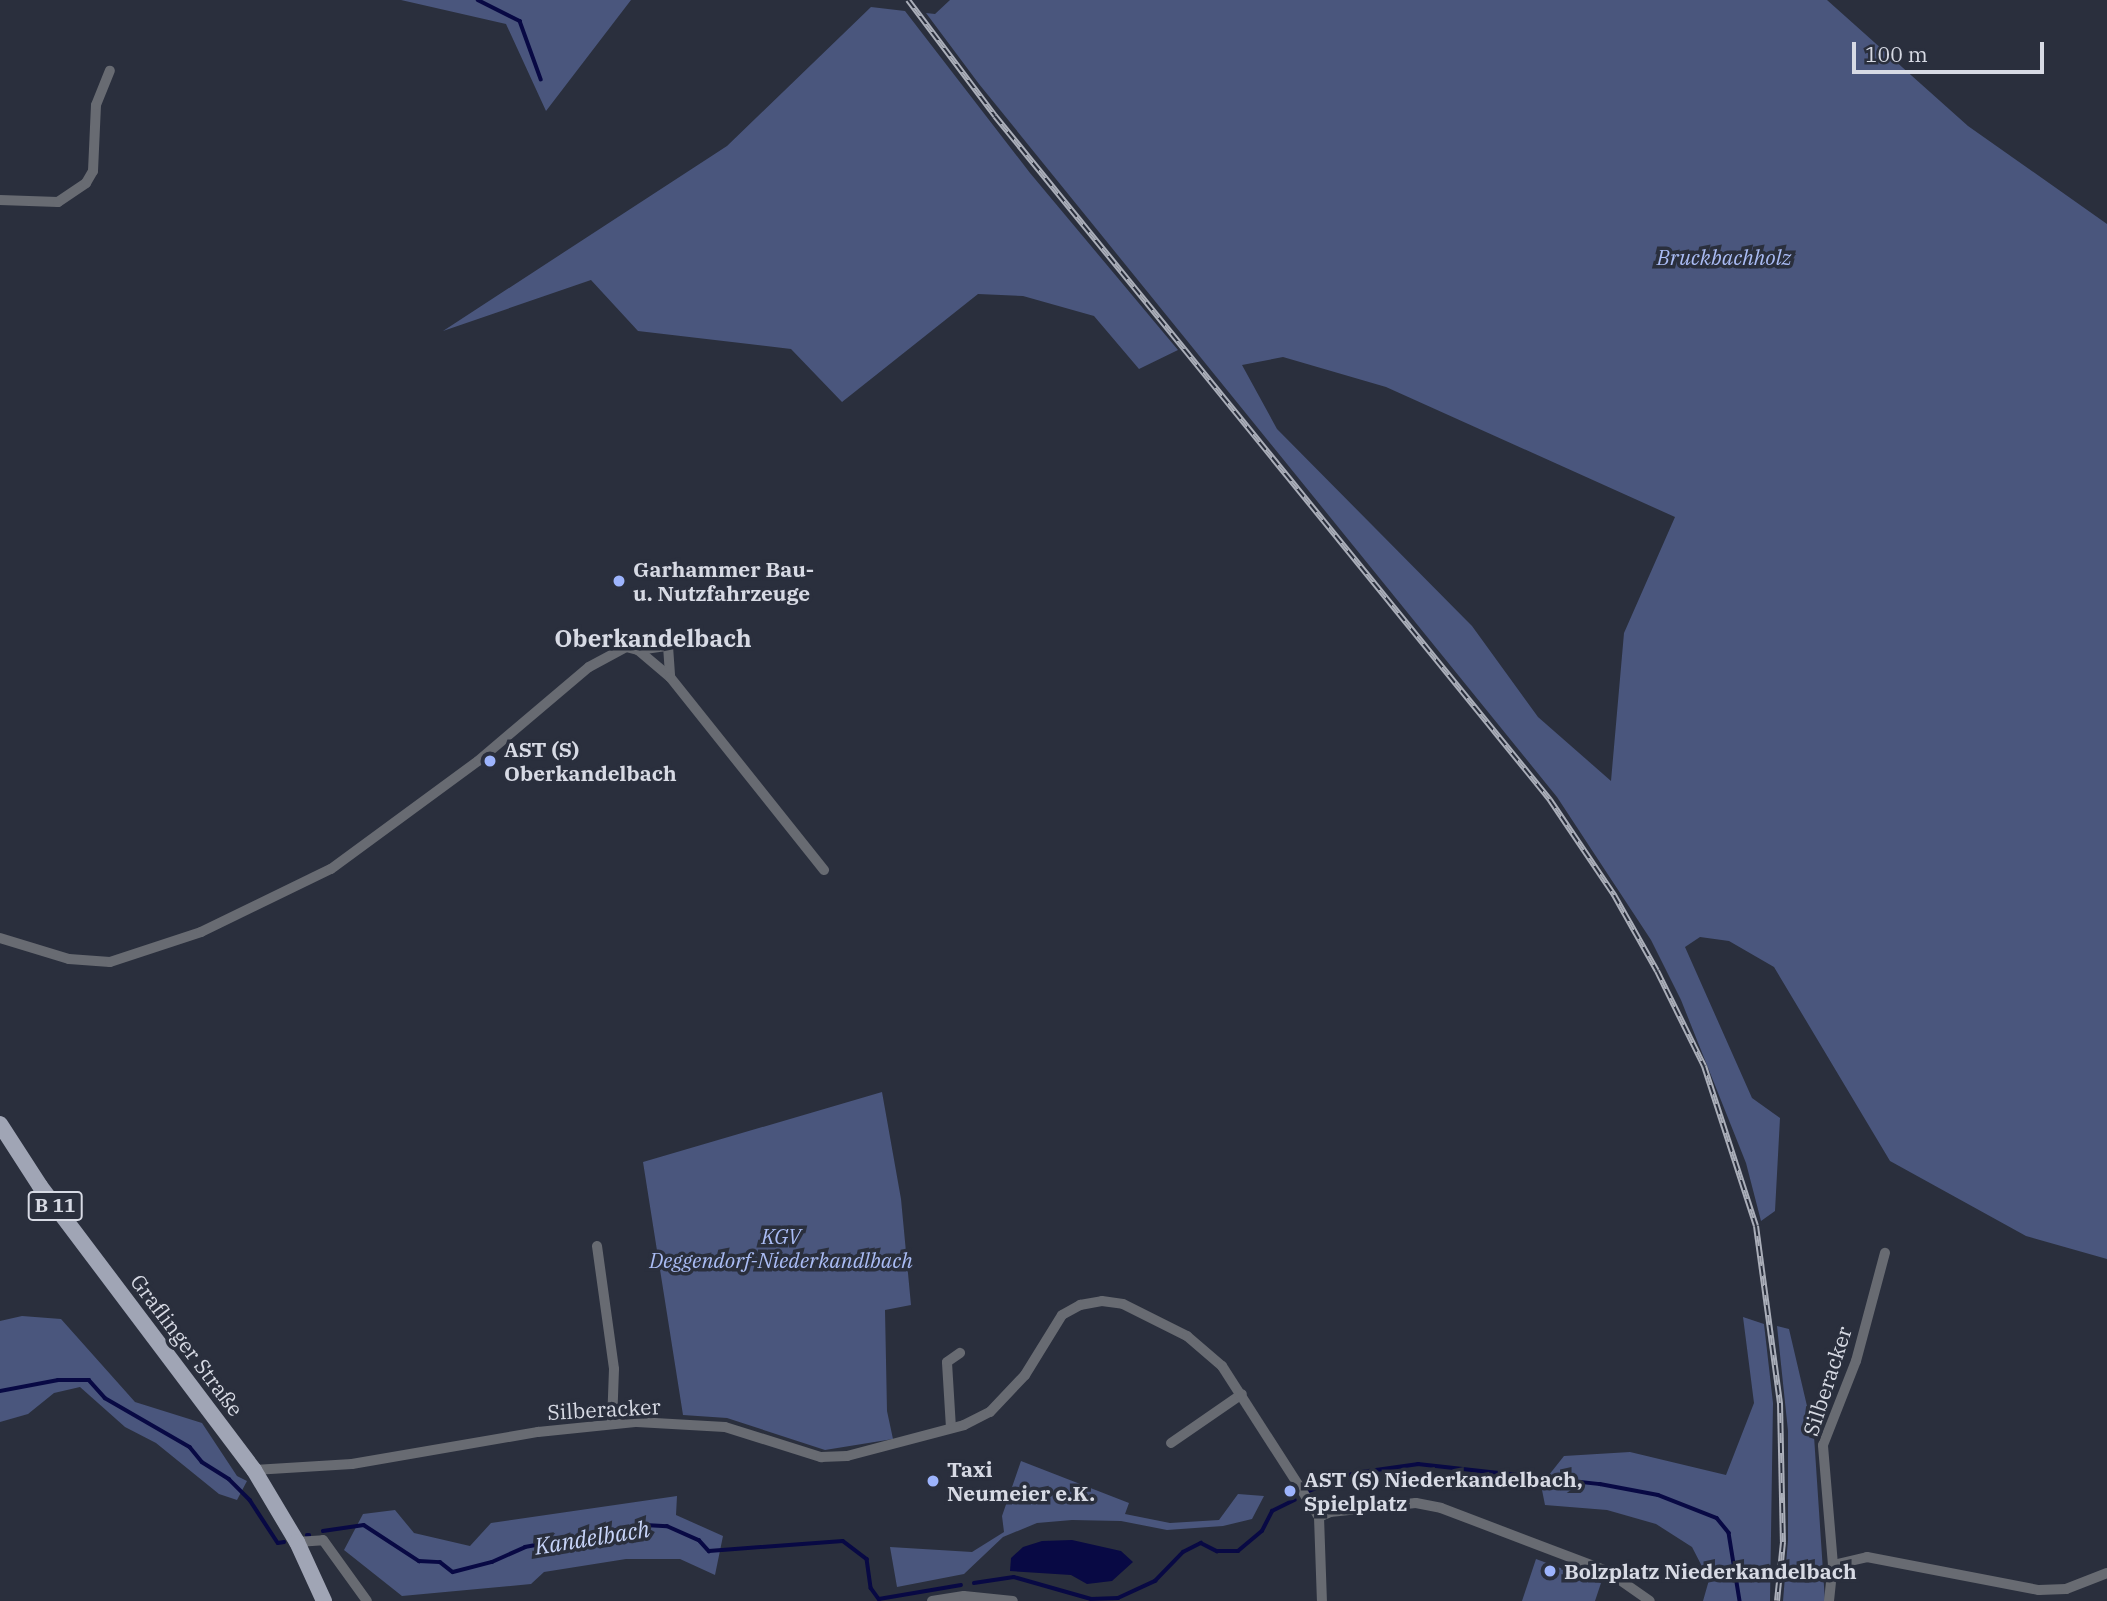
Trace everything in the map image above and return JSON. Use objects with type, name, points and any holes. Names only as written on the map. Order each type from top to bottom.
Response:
[{"type":"main road","name":"Graflinger Straße","points":[[0,1124],[40,1186],[254,1470],[298,1542],[324,1601]]},
{"type":"street","points":[[0,200],[58,202],[86,183],[93,171],[96,105],[110,71]]},
{"type":"street","points":[[0,938],[69,959],[110,962],[201,932],[331,869],[478,761],[589,667],[626,647],[638,650],[668,646],[670,677]]},
{"type":"street","points":[[638,650],[670,677],[824,870]]},
{"type":"street","points":[[597,1246],[614,1369],[612,1424]]},
{"type":"street","name":"Silberacker","points":[[1829,1601],[1833,1564],[1824,1445],[1856,1361],[1885,1253]]},
{"type":"street","name":"Silberacker","points":[[254,1470],[352,1464],[538,1432],[612,1424],[724,1427],[821,1457],[847,1457],[951,1429],[990,1412],[1008,1396],[1062,1315],[1080,1305],[1102,1301],[1123,1304],[1187,1336],[1222,1366],[1319,1517]]},
{"type":"street","points":[[951,1429],[947,1362],[960,1353]]},
{"type":"street","points":[[1171,1443],[1242,1394]]},
{"type":"street","points":[[1322,1601],[1319,1517],[1330,1512],[1416,1503],[1441,1508],[1607,1571],[1650,1601]]},
{"type":"street","points":[[298,1542],[323,1540],[367,1601]]},
{"type":"street","points":[[1833,1564],[1867,1557],[2039,1590],[2066,1589],[2107,1573]]},
{"type":"street","points":[[932,1601],[1013,1601]]},
{"type":"green space","points":[[401,0],[631,0],[546,111],[506,24]]},
{"type":"green space","name":"Bruckbachholz","points":[[950,0],[1827,0],[1968,126],[2107,224],[2107,1259],[2026,1236],[1890,1161],[1774,967],[1729,941],[1700,937],[1685,947],[1752,1098],[1780,1118],[1775,1211],[1761,1221],[1746,1163],[1681,1000],[1651,940],[1557,797],[979,84],[926,13],[935,14]],"holes":[[[1283,357],[1386,387],[1675,517],[1624,633],[1611,781],[1538,717],[1472,626],[1277,429],[1242,365]]]},
{"type":"green space","points":[[871,7],[905,11],[1030,173],[1178,350],[1139,369],[1094,316],[1023,296],[978,294],[842,402],[791,349],[638,331],[591,280],[443,331],[727,146]]},
{"type":"green space","name":"KGV Deggendorf-Niederkandlbach","points":[[882,1092],[901,1199],[911,1305],[885,1310],[887,1411],[893,1439],[825,1450],[727,1418],[683,1415],[643,1162]]},
{"type":"green space","points":[[22,1316],[61,1319],[135,1402],[202,1423],[237,1476],[247,1481],[237,1500],[219,1494],[156,1443],[125,1427],[80,1387],[54,1393],[28,1414],[0,1422],[0,1321]]},
{"type":"green space","points":[[1743,1317],[1764,1324],[1773,1403],[1770,1601],[1703,1601],[1709,1580],[1692,1547],[1656,1524],[1607,1510],[1545,1505],[1541,1485],[1564,1456],[1630,1452],[1726,1475],[1754,1403]]},
{"type":"green space","points":[[1777,1326],[1789,1329],[1814,1436],[1825,1601],[1783,1601],[1788,1540],[1788,1431]]},
{"type":"green space","points":[[1021,1461],[1129,1503],[1125,1514],[1170,1523],[1219,1520],[1238,1494],[1264,1496],[1252,1519],[1223,1526],[1167,1530],[1121,1521],[1072,1520],[1037,1523],[1003,1537],[964,1574],[897,1587],[890,1547],[972,1552],[1004,1532],[1002,1516]]},
{"type":"green space","points":[[677,1496],[676,1515],[723,1536],[715,1575],[680,1559],[626,1559],[544,1572],[531,1584],[402,1596],[344,1550],[363,1514],[395,1510],[414,1533],[470,1546],[491,1523]]},
{"type":"green space","name":"Bolzplatz Niederkandelbach","points":[[1536,1559],[1601,1583],[1595,1601],[1522,1601]]},
{"type":"shaded area","points":[[1072,1540],[1121,1551],[1133,1562],[1112,1581],[1087,1584],[1071,1575],[1010,1571],[1011,1558],[1023,1547],[1042,1541]]},
{"type":"waterway","points":[[478,0],[520,21],[541,79]]},
{"type":"waterway","name":"Kandelbach","points":[[0,1391],[58,1380],[89,1380],[105,1398],[190,1447],[202,1462],[229,1479],[250,1500],[278,1543],[284,1542]]},
{"type":"waterway","name":"Kandelbach","points":[[1309,1491],[1355,1473],[1418,1464],[1600,1484],[1658,1495],[1717,1518],[1729,1533],[1740,1601]]},
{"type":"waterway","name":"Kandelbach","points":[[974,1583],[1014,1577],[1091,1599],[1118,1598],[1155,1581],[1183,1552],[1201,1543],[1217,1551],[1238,1551],[1262,1531],[1272,1511],[1295,1500]]},
{"type":"waterway","name":"Kandelbach","points":[[323,1531],[364,1525],[419,1561],[440,1562],[453,1572],[492,1562],[525,1547],[645,1525],[667,1526],[699,1540],[709,1551],[843,1541],[867,1559],[871,1588],[879,1599],[961,1585]]},
{"type":"railway","points":[[908,0],[995,116],[1550,800],[1614,895],[1657,971],[1704,1066],[1756,1226],[1780,1403],[1783,1542],[1777,1601]]},
{"type":"place","name":"Garhammer Bau- u. Nutzfahrzeuge","points":[[619,581]]},
{"type":"place","name":"AST (S) Oberkandelbach","points":[[490,761]]},
{"type":"place","name":"Taxi Neumeier e.K.","points":[[933,1481]]},
{"type":"place","name":"AST (S) Niederkandelbach, Spielplatz","points":[[1290,1491]]},
{"type":"place","name":"Bolzplatz Niederkandelbach","points":[[1550,1571]]},
{"type":"district","name":"Oberkandelbach","points":[[653,639]]}]
